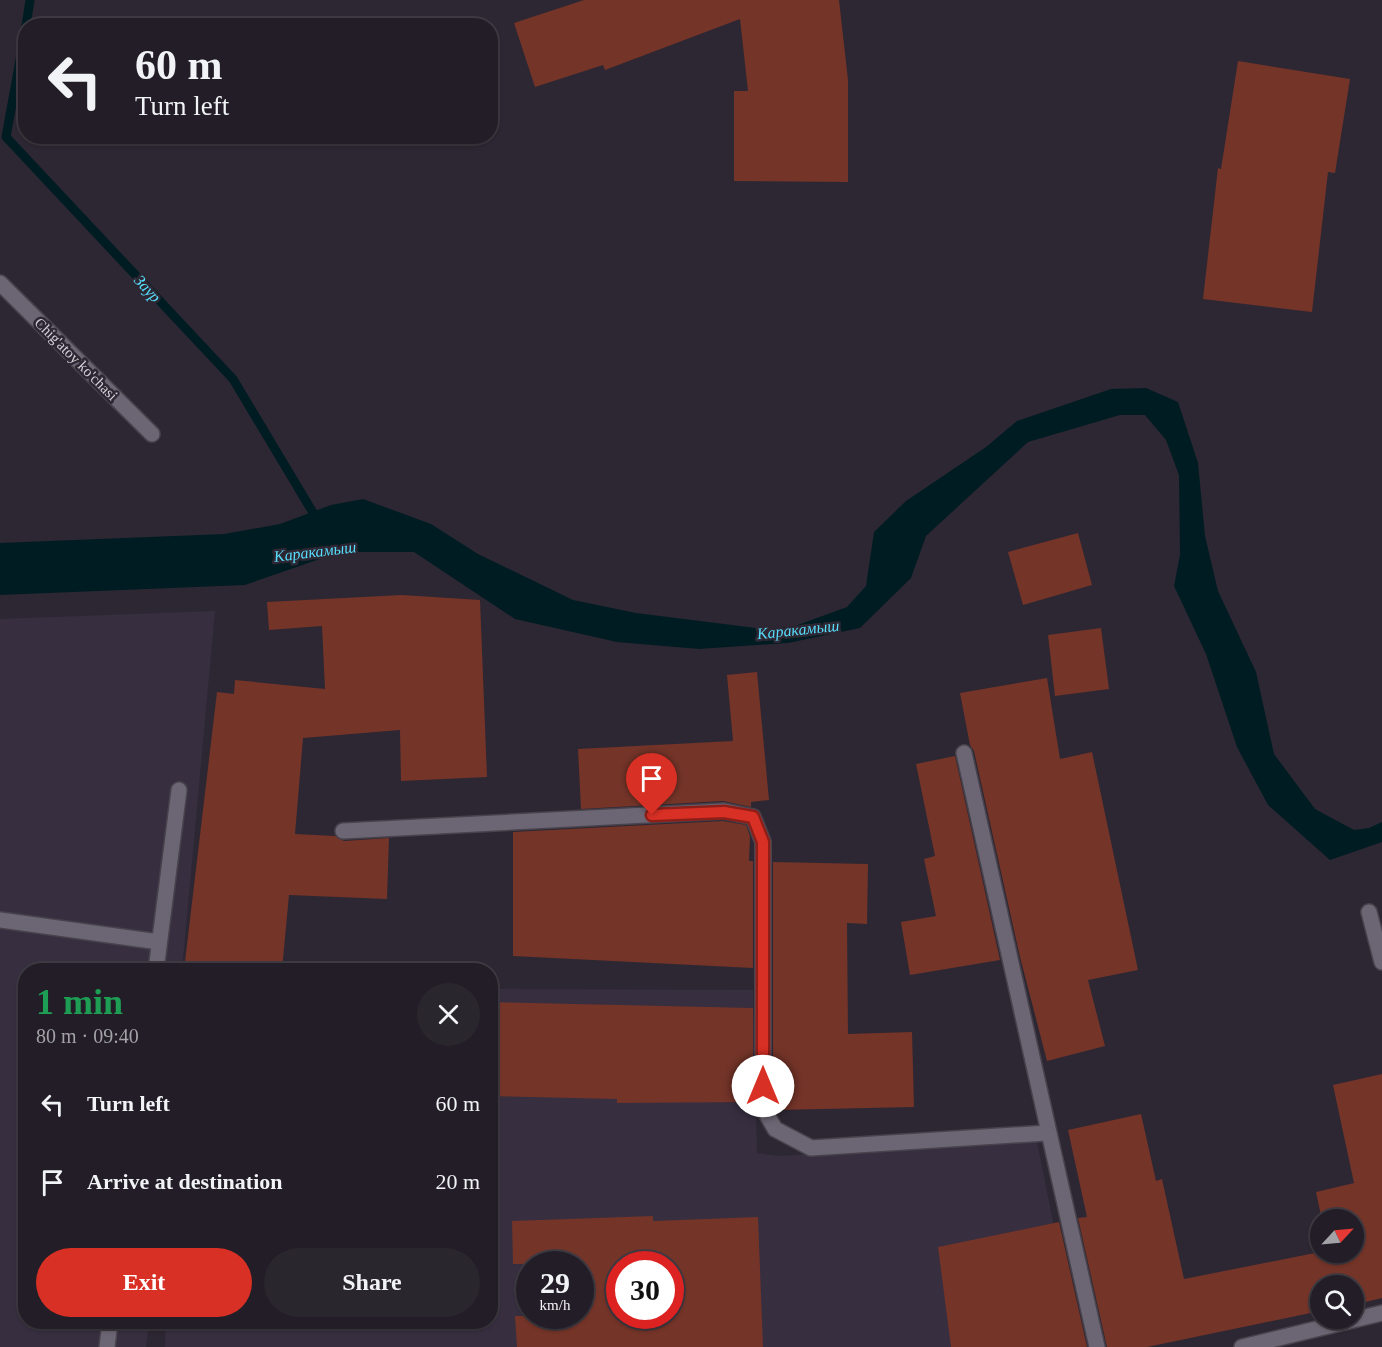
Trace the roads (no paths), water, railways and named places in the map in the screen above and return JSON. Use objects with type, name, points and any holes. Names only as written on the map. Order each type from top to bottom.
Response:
[{"type":"street","name":"Chig'atoy ko'chasi","points":[[0,283],[152,434]]},
{"type":"street","points":[[964,753],[1047,1133],[1097,1347]]},
{"type":"street","points":[[157,963],[179,790]]},
{"type":"street","points":[[343,831],[724,812],[753,817],[763,842],[763,1108],[775,1129],[811,1148],[1047,1133]]},
{"type":"street","points":[[1369,912],[1382,962]]},
{"type":"street","points":[[0,920],[159,942]]},
{"type":"street","points":[[1242,1347],[1382,1314]]},
{"type":"street","points":[[107,1347],[109,1329]]},
{"type":"water","name":"Каракамыш","points":[[1146,388],[1178,402],[1198,463],[1205,536],[1218,591],[1256,672],[1274,754],[1315,809],[1354,830],[1369,828],[1382,822],[1382,842],[1330,860],[1268,805],[1237,747],[1206,654],[1174,586],[1180,555],[1179,475],[1166,440],[1145,415],[1120,415],[1028,442],[926,536],[911,578],[860,628],[788,643],[699,649],[617,642],[515,619],[414,552],[340,552],[245,585],[0,595],[0,543],[224,534],[280,524],[331,505],[363,499],[431,524],[478,554],[573,600],[636,613],[765,629],[795,626],[847,607],[866,586],[874,532],[906,501],[986,447],[1017,421],[1111,389]]},
{"type":"waterway","name":"Заур","points":[[27,18],[30,0]]},
{"type":"waterway","name":"Заур","points":[[18,71],[6,137],[233,379],[318,521]]}]
